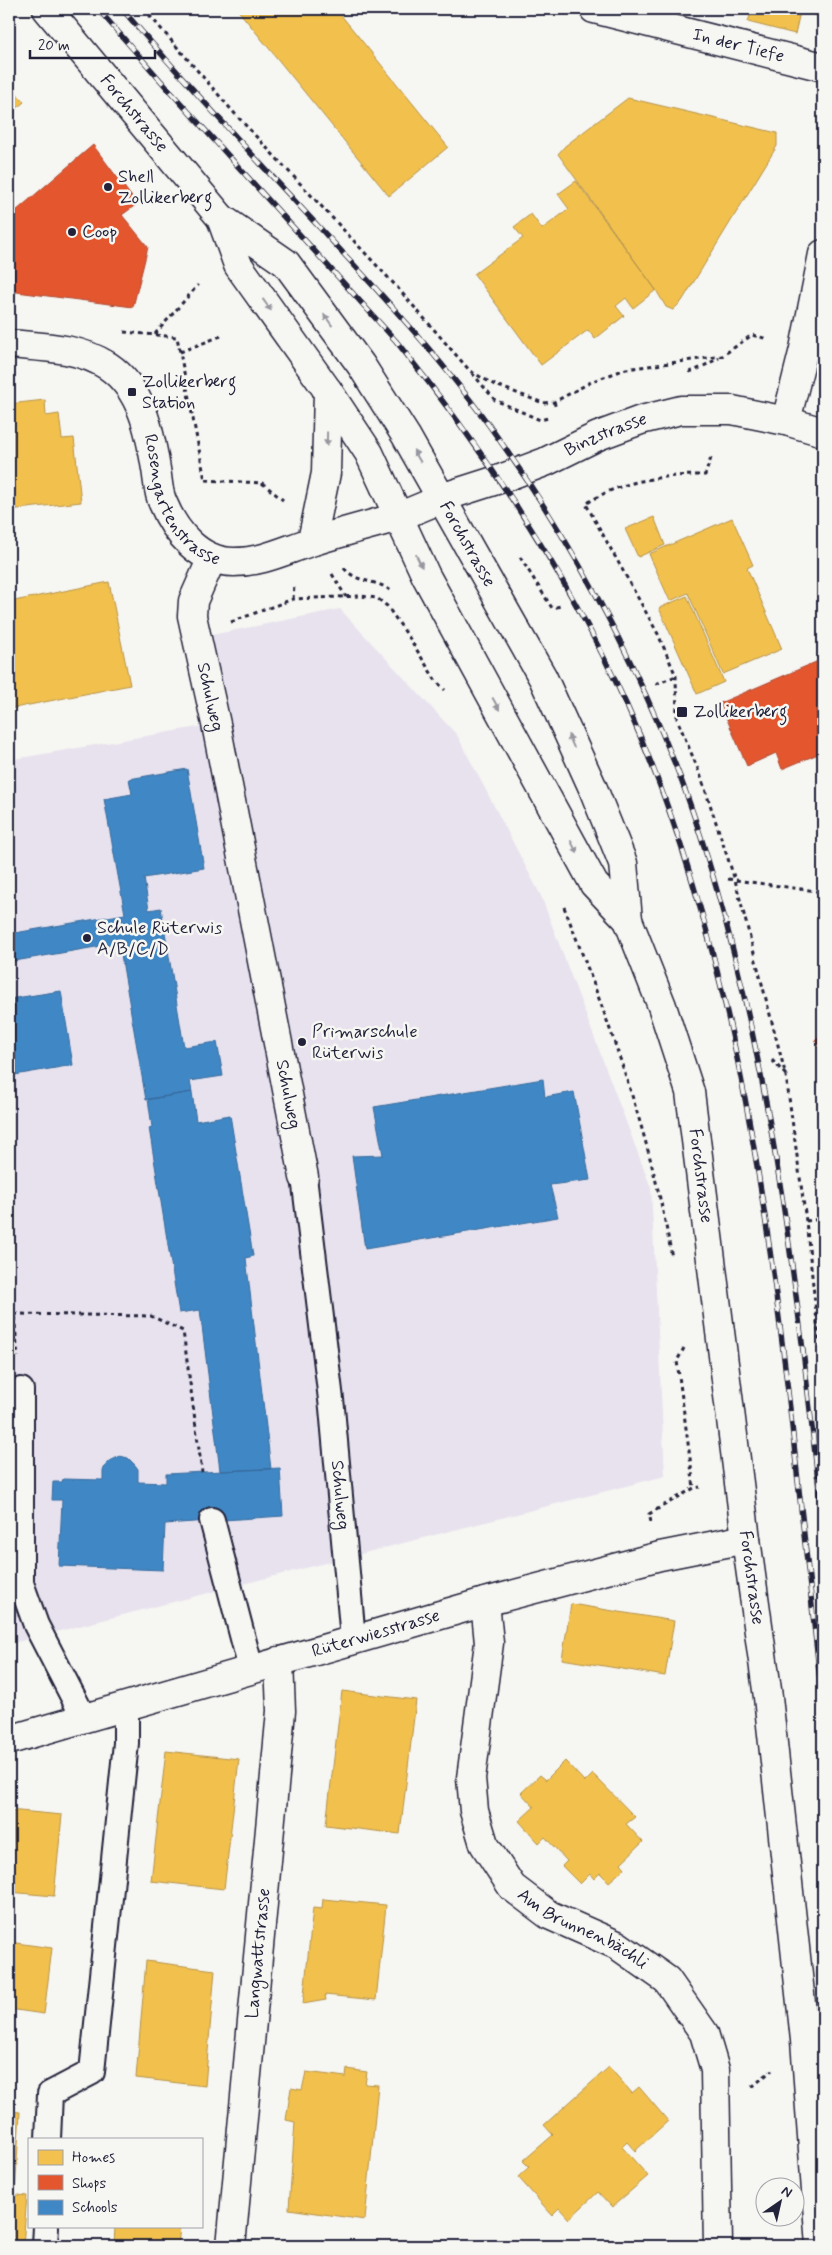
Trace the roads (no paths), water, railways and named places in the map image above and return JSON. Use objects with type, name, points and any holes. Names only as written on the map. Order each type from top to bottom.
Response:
[{"type":"main road","name":"Forchstrasse","points":[[47,9],[221,218],[286,263],[361,365],[406,436],[543,678],[592,786],[623,863],[628,920],[662,1006],[690,1092],[746,1539],[768,1697],[805,2040],[820,2246]]},
{"type":"main road","name":"In der Tiefe","points":[[594,9],[823,67]]},
{"type":"main road","name":"Forchstrasse","points":[[221,218],[238,265],[328,390],[369,453],[426,576],[594,884],[628,920]]},
{"type":"main road","points":[[786,421],[804,349],[823,254]]},
{"type":"main road","name":"Rosengartenstrasse","points":[[9,344],[72,351],[107,366],[127,383],[150,430],[162,502],[181,536],[193,547],[212,558],[232,562],[261,560],[312,541],[398,517]]},
{"type":"main road","points":[[312,541],[326,473],[328,390]]},
{"type":"main road","name":"Binzstrasse","points":[[398,517],[441,498],[545,462],[598,436],[640,420],[681,410],[732,410],[786,421],[823,432]]},
{"type":"main road","name":"Schulweg","points":[[212,558],[193,601],[192,616],[216,724],[304,1177]]},
{"type":"main road","name":"Rüterwiesstrasse","points":[[9,1740],[485,1602],[660,1556],[746,1539]]},
{"type":"main road","name":"Am Brunnenbächli","points":[[485,1602],[489,1643],[471,1778],[474,1811],[484,1844],[512,1888],[549,1915],[618,1946],[668,1980],[704,2033],[715,2070],[718,2246]]},
{"type":"main road","name":"Langwattstrasse","points":[[230,2246],[281,1711],[279,1661]]},
{"type":"lane","name":"Schulweg","points":[[304,1177],[332,1408],[353,1639]]},
{"type":"lane","points":[[21,1390],[21,1583],[36,1625],[84,1718]]},
{"type":"lane","points":[[212,1520],[250,1669]]},
{"type":"lane","points":[[48,2138],[50,2094],[92,2072],[126,1743],[126,1706]]},
{"type":"lane","points":[[45,2246],[46,2228]]},
{"type":"railway","points":[[98,9],[396,341],[430,384],[493,471],[552,562],[604,657],[627,706],[662,792],[692,880],[717,969],[737,1059],[769,1242],[792,1426],[823,1711]]},
{"type":"railway","points":[[122,9],[219,119],[389,304],[435,356],[478,410],[550,515],[574,555],[638,678],[675,764],[702,840],[737,965],[755,1044],[783,1203],[805,1364],[823,1525]]},
{"type":"place","name":"Shell Zollikerberg","points":[[108,187]]},
{"type":"place","name":"Coop","points":[[72,232]]},
{"type":"place","name":"Zollikerberg Station","points":[[132,392]]},
{"type":"place","name":"Zollikerberg","points":[[682,712]]},
{"type":"place","name":"Schule Rüterwis A/B/C/D","points":[[87,938]]},
{"type":"place","name":"Primarschule Rüterwis","points":[[302,1042]]}]
